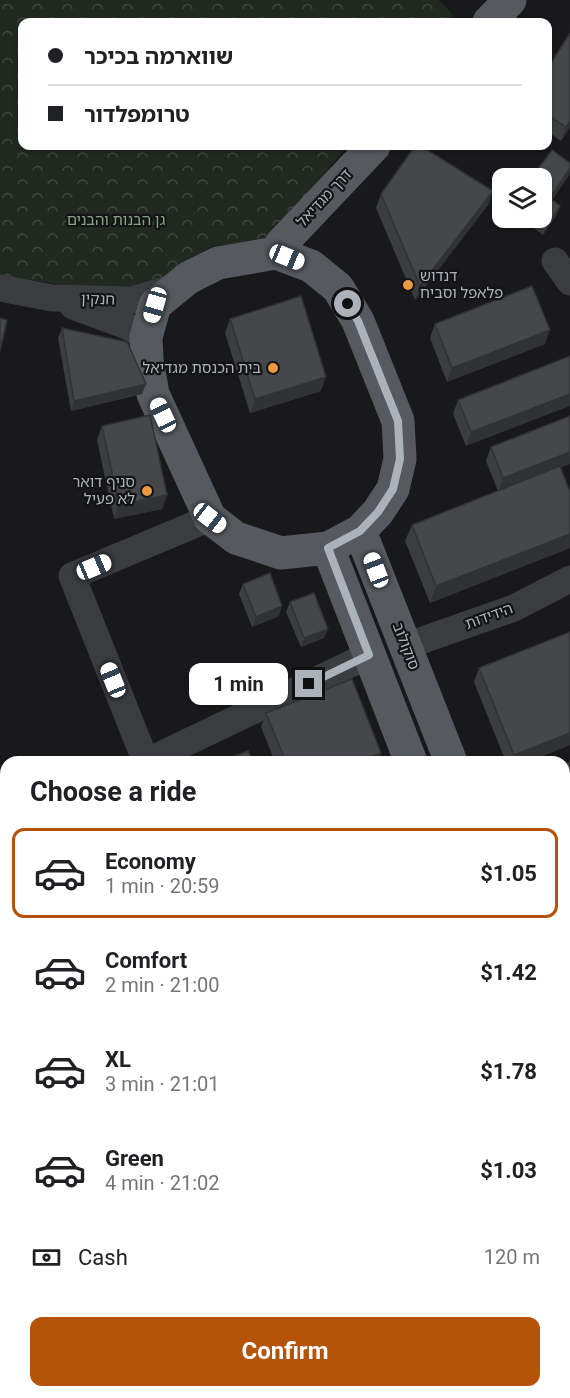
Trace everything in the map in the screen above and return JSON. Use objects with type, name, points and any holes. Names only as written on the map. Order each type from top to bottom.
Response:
[{"type":"main road","points":[[493,18],[510,0]]},
{"type":"main road","name":"דרך מגדיאל","points":[[276,253],[282,243],[370,150]]},
{"type":"main road","points":[[276,253],[311,266],[338,288],[358,321],[398,421],[400,459],[393,489],[378,512],[360,531],[328,548],[281,554],[236,538],[210,518],[153,394],[147,360],[146,337],[155,305],[188,278],[218,263],[276,253]]},
{"type":"main road","name":"סוקולוב","points":[[360,531],[449,756]]},
{"type":"main road","points":[[328,548],[409,756]]},
{"type":"street","name":"חנקין","points":[[0,288],[52,298],[132,300],[178,286]]},
{"type":"street","name":"חנקין","points":[[52,298],[127,326],[146,337]]},
{"type":"street","points":[[144,756],[72,576],[210,518]]},
{"type":"street","name":"הידידות","points":[[406,646],[514,608],[570,579]]},
{"type":"street","points":[[159,756],[369,655]]},
{"type":"green space","name":"גן הבנות והבנים","points":[[0,0],[439,0],[453,15],[450,18],[18,18],[18,150],[344,150],[269,241],[212,246],[132,296],[0,275]]},
{"type":"building","points":[[570,33],[570,121],[566,127],[552,118],[552,62]]},
{"type":"building","points":[[412,150],[427,150],[492,190],[420,286],[381,194]]},
{"type":"building","points":[[552,150],[570,163],[570,168],[552,195],[552,168],[538,168]]},
{"type":"building","points":[[552,200],[560,206],[552,218]]},
{"type":"building","points":[[532,286],[550,330],[452,368],[435,324]]},
{"type":"building","points":[[301,296],[326,377],[255,399],[230,319]]},
{"type":"building","points":[[0,318],[7,320],[0,351]]},
{"type":"building","points":[[62,328],[127,342],[146,384],[74,401]]},
{"type":"building","points":[[570,356],[570,394],[471,432],[458,400]]},
{"type":"building","points":[[150,415],[167,495],[119,505],[102,426]]},
{"type":"building","points":[[570,416],[570,452],[503,478],[491,447]]},
{"type":"building","points":[[560,466],[570,492],[570,534],[436,586],[412,525]]},
{"type":"building","points":[[270,573],[282,606],[256,617],[243,584]]},
{"type":"building","points":[[314,593],[328,629],[304,638],[290,602]]},
{"type":"building","points":[[570,632],[570,733],[514,755],[479,668]]},
{"type":"building","points":[[352,679],[381,753],[374,756],[284,756],[266,713]]},
{"type":"building","points":[[248,751],[250,756],[235,756]]},
{"type":"place","name":"דנדוש פלאפל וסביח","points":[[408,285]]},
{"type":"place","name":"בית הכנסת מגדיאל","points":[[273,368]]},
{"type":"place","name":"סניף דואר לא פעיל","points":[[147,491]]},
{"type":"route","points":[[309,684],[369,655],[328,548],[360,531],[378,512],[393,489],[400,459],[398,421],[358,321],[348,304]]}]
